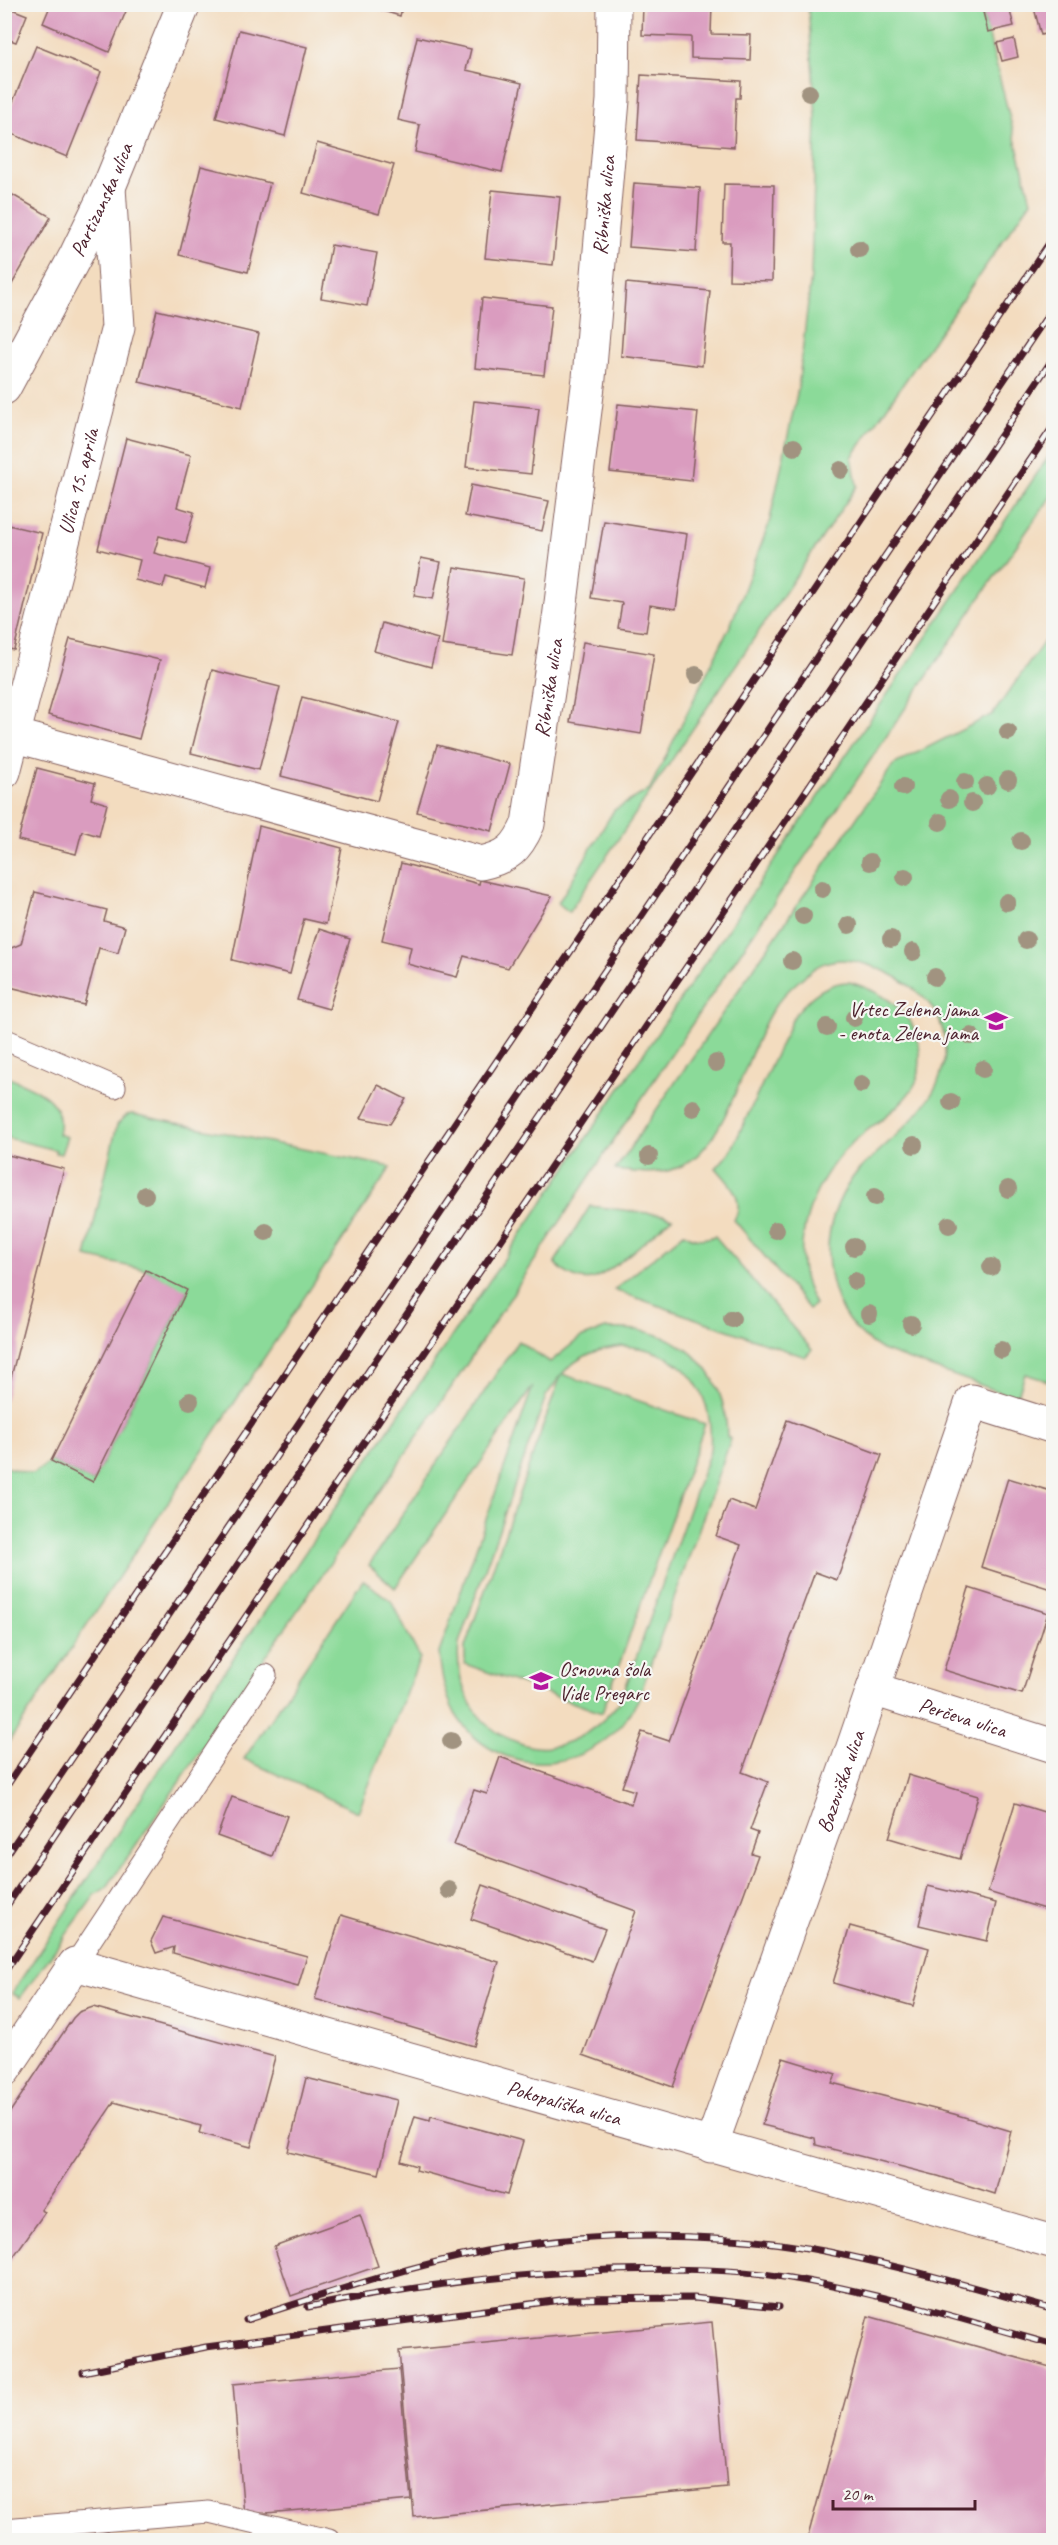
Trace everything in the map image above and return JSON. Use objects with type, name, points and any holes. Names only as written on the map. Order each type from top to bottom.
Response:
[{"type":"street","name":"Partizanska ulica","points":[[4,388],[76,255],[109,187],[184,4]]},
{"type":"street","name":"Ribniška ulica","points":[[13,735],[481,863],[499,859],[514,848],[522,838],[528,824],[559,619],[589,378],[613,100],[614,4]]},
{"type":"street","name":"Ulica 15. aprila","points":[[4,772],[118,327],[109,187]]},
{"type":"street","name":"Bazoviška ulica","points":[[711,2146],[972,1401],[1053,1428]]},
{"type":"street","name":"Perčeva ulica","points":[[873,1689],[1053,1746]]},
{"type":"street","points":[[4,2070],[75,1964]]},
{"type":"street","name":"Pokopališka ulica","points":[[75,1964],[1053,2242]]},
{"type":"lane","points":[[4,1039],[115,1087]]},
{"type":"lane","points":[[75,1964],[267,1675]]},
{"type":"lane","points":[[4,2529],[209,2512],[329,2541]]},
{"type":"green space","points":[[808,5],[981,5],[1031,201],[852,457],[857,486],[569,912],[558,903],[614,810],[649,790],[731,624],[769,524],[798,389],[811,276],[816,118]]},
{"type":"green space","points":[[1053,450],[1053,494],[988,586],[611,1144],[459,1376],[107,1887],[95,1895],[20,1998],[12,1993],[209,1694]]},
{"type":"green space","name":"Vrtec Zelena jama - enota Zelena jama","points":[[1053,629],[1054,1383],[1025,1374],[1017,1398],[882,1350],[855,1329],[838,1302],[834,1291],[828,1252],[831,1225],[840,1200],[858,1171],[912,1120],[932,1094],[943,1065],[945,1041],[937,1015],[917,991],[898,978],[867,964],[845,960],[826,962],[816,967],[788,990],[771,1012],[721,1123],[709,1142],[694,1158],[677,1168],[661,1172],[615,1170],[893,765],[993,714]]},
{"type":"green space","points":[[849,982],[887,999],[906,1017],[918,1041],[920,1069],[911,1091],[888,1115],[853,1142],[838,1158],[825,1176],[815,1196],[807,1218],[803,1240],[802,1262],[806,1284],[815,1304],[809,1309],[734,1220],[738,1205],[735,1192],[716,1168],[731,1151],[794,1016],[825,988]]},
{"type":"green space","points":[[4,1076],[35,1090],[52,1103],[57,1111],[58,1134],[67,1137],[61,1154],[55,1153],[56,1150],[8,1138],[5,1140]]},
{"type":"green space","points":[[132,1114],[391,1167],[5,1748],[5,1467],[33,1474],[51,1461],[93,1482],[187,1291],[146,1270],[86,1257],[117,1125],[127,1115]]},
{"type":"green space","points":[[590,1206],[664,1215],[672,1218],[609,1270],[586,1280],[566,1273],[555,1262]]},
{"type":"green space","points":[[684,1233],[699,1239],[715,1236],[812,1350],[805,1357],[614,1290]]},
{"type":"green space","points":[[606,1329],[631,1329],[675,1342],[692,1354],[707,1370],[718,1389],[724,1411],[727,1437],[731,1439],[638,1700],[622,1724],[602,1743],[578,1755],[552,1762],[526,1761],[501,1754],[478,1740],[458,1718],[444,1686],[439,1653],[533,1386],[395,1588],[369,1565],[518,1341],[550,1362],[580,1338]],"holes":[[[622,1346],[663,1355],[678,1365],[691,1377],[701,1392],[710,1429],[710,1451],[621,1700],[607,1717],[590,1731],[571,1741],[545,1748],[525,1745],[502,1735],[490,1726],[470,1703],[460,1674],[459,1643],[546,1396],[561,1375],[465,1647],[465,1664],[602,1713],[705,1424],[562,1374],[575,1362],[597,1351]]]},
{"type":"green space","points":[[363,1580],[391,1601],[420,1658],[358,1812],[244,1759]]},
{"type":"building","points":[[51,4],[129,4],[109,52],[43,23]]},
{"type":"building","points":[[360,4],[403,4],[400,16]]},
{"type":"building","points":[[643,4],[712,4],[711,34],[751,35],[750,60],[691,58],[691,37],[642,35]]},
{"type":"building","points":[[981,4],[1008,4],[1014,26],[988,32]]},
{"type":"building","points":[[1033,4],[1054,4],[1054,31],[1041,35]]},
{"type":"building","points":[[4,6],[27,15],[16,42],[4,38]]},
{"type":"building","points":[[239,30],[307,47],[285,136],[216,118]]},
{"type":"building","points":[[417,37],[471,49],[466,70],[522,83],[502,172],[415,152],[420,125],[398,120]]},
{"type":"building","points":[[1014,39],[1018,57],[1002,61],[997,43]]},
{"type":"building","points":[[36,46],[101,72],[67,157],[5,131],[5,121]]},
{"type":"building","points":[[641,75],[741,81],[740,98],[736,98],[734,147],[637,140]]},
{"type":"building","points":[[317,143],[394,165],[379,214],[303,193]]},
{"type":"building","points":[[201,166],[270,183],[248,272],[179,255]]},
{"type":"building","points":[[634,183],[700,188],[696,252],[629,247]]},
{"type":"building","points":[[724,184],[774,185],[772,281],[729,280],[730,242],[722,242]]},
{"type":"building","points":[[4,190],[51,217],[4,298]]},
{"type":"building","points":[[492,190],[560,197],[553,265],[485,258]]},
{"type":"building","points":[[331,245],[377,253],[367,306],[321,298]]},
{"type":"building","points":[[626,283],[710,291],[702,366],[621,356]]},
{"type":"building","points":[[482,298],[552,306],[544,375],[475,368]]},
{"type":"building","points":[[157,310],[259,334],[242,407],[139,382]]},
{"type":"building","points":[[474,401],[539,408],[531,474],[466,467]]},
{"type":"building","points":[[618,404],[698,412],[691,481],[610,472]]},
{"type":"building","points":[[126,438],[191,455],[177,507],[194,512],[186,543],[159,536],[154,553],[210,568],[205,588],[166,577],[163,587],[135,580],[140,560],[98,549]]},
{"type":"building","points":[[471,485],[549,501],[542,531],[465,516]]},
{"type":"building","points":[[604,521],[687,534],[676,609],[650,605],[646,632],[618,628],[622,603],[591,598]]},
{"type":"building","points":[[4,524],[42,533],[14,650],[4,648]]},
{"type":"building","points":[[421,558],[441,562],[433,599],[414,596]]},
{"type":"building","points":[[454,567],[524,578],[512,655],[442,645]]},
{"type":"building","points":[[382,623],[438,639],[431,667],[374,651]]},
{"type":"building","points":[[70,639],[160,660],[139,739],[48,715]]},
{"type":"building","points":[[583,642],[654,654],[641,734],[570,722]]},
{"type":"building","points":[[212,670],[280,687],[259,770],[191,753]]},
{"type":"building","points":[[302,697],[399,722],[377,801],[281,776]]},
{"type":"building","points":[[437,745],[510,764],[492,831],[417,812]]},
{"type":"building","points":[[37,768],[95,783],[91,799],[107,804],[99,836],[82,831],[76,854],[18,840]]},
{"type":"building","points":[[259,826],[342,848],[326,924],[304,919],[290,974],[232,960]]},
{"type":"building","points":[[401,863],[479,884],[480,880],[552,896],[508,968],[464,956],[457,977],[407,964],[411,947],[382,940]]},
{"type":"building","points":[[35,892],[107,910],[104,921],[125,927],[118,953],[99,948],[84,1005],[10,987],[4,979],[4,951],[21,944]]},
{"type":"building","points":[[319,929],[350,939],[329,1009],[297,1000]]},
{"type":"building","points":[[378,1085],[406,1099],[390,1124],[361,1118]]},
{"type":"building","points":[[4,1154],[64,1169],[5,1401],[4,1401]]},
{"type":"building","points":[[146,1270],[187,1290],[93,1482],[51,1461]]},
{"type":"building","points":[[787,1420],[882,1455],[837,1580],[815,1572],[742,1772],[768,1782],[750,1830],[758,1833],[751,1853],[758,1855],[673,2087],[583,2055],[636,1911],[454,1845],[474,1790],[487,1794],[500,1757],[631,1804],[635,1791],[622,1787],[642,1732],[669,1741],[741,1545],[716,1536],[729,1500],[755,1510]]},
{"type":"building","points":[[1008,1478],[1054,1492],[1054,1590],[981,1567]]},
{"type":"building","points":[[969,1588],[1048,1613],[1022,1694],[944,1670]]},
{"type":"building","points":[[908,1775],[978,1796],[960,1859],[889,1838]]},
{"type":"building","points":[[232,1797],[287,1816],[272,1856],[217,1836]]},
{"type":"building","points":[[1015,1803],[1054,1815],[1054,1912],[988,1892]]},
{"type":"building","points":[[483,1885],[605,1929],[592,1961],[471,1919]]},
{"type":"building","points":[[928,1886],[996,1903],[987,1941],[919,1925]]},
{"type":"building","points":[[341,1915],[499,1962],[474,2046],[315,1999]]},
{"type":"building","points":[[163,1917],[307,1956],[298,1987],[173,1953],[174,1947],[156,1953],[151,1941]]},
{"type":"building","points":[[850,1926],[929,1948],[913,2006],[833,1983]]},
{"type":"building","points":[[93,2007],[275,2057],[251,2147],[199,2133],[201,2126],[114,2102],[41,2210],[45,2212],[4,2270],[4,2121],[73,2018],[79,2012]]},
{"type":"building","points":[[783,2058],[836,2074],[832,2083],[1011,2131],[995,2194],[938,2176],[816,2145],[815,2138],[762,2125]]},
{"type":"building","points":[[306,2078],[397,2100],[379,2174],[288,2152]]},
{"type":"building","points":[[415,2116],[430,2120],[431,2116],[523,2141],[507,2195],[416,2170],[417,2166],[401,2161]]},
{"type":"building","points":[[360,2215],[378,2266],[291,2296],[274,2246]]},
{"type":"building","points":[[868,2316],[1054,2368],[1054,2540],[807,2540]]},
{"type":"building","points":[[712,2322],[727,2487],[414,2517],[399,2351]]},
{"type":"building","points":[[399,2369],[411,2500],[244,2515],[233,2384]]},
{"type":"railway","points":[[4,1790],[1054,236]]},
{"type":"railway","points":[[4,1859],[1054,306]]},
{"type":"railway","points":[[4,1910],[1054,357]]},
{"type":"railway","points":[[4,1973],[1054,425]]},
{"type":"railway","points":[[246,2320],[335,2291],[455,2257],[527,2244],[658,2236],[746,2240],[829,2252],[914,2271],[1054,2310]]},
{"type":"railway","points":[[308,2307],[420,2287],[533,2275],[609,2270],[725,2271],[763,2274],[873,2295],[1054,2345]]},
{"type":"railway","points":[[83,2372],[206,2347],[568,2299],[694,2298],[779,2307]]},
{"type":"place","name":"Vrtec Zelena jama - enota Zelena jama","points":[[996,1021]]},
{"type":"place","name":"Osnovna šola Vide Pregarc","points":[[541,1681]]}]
